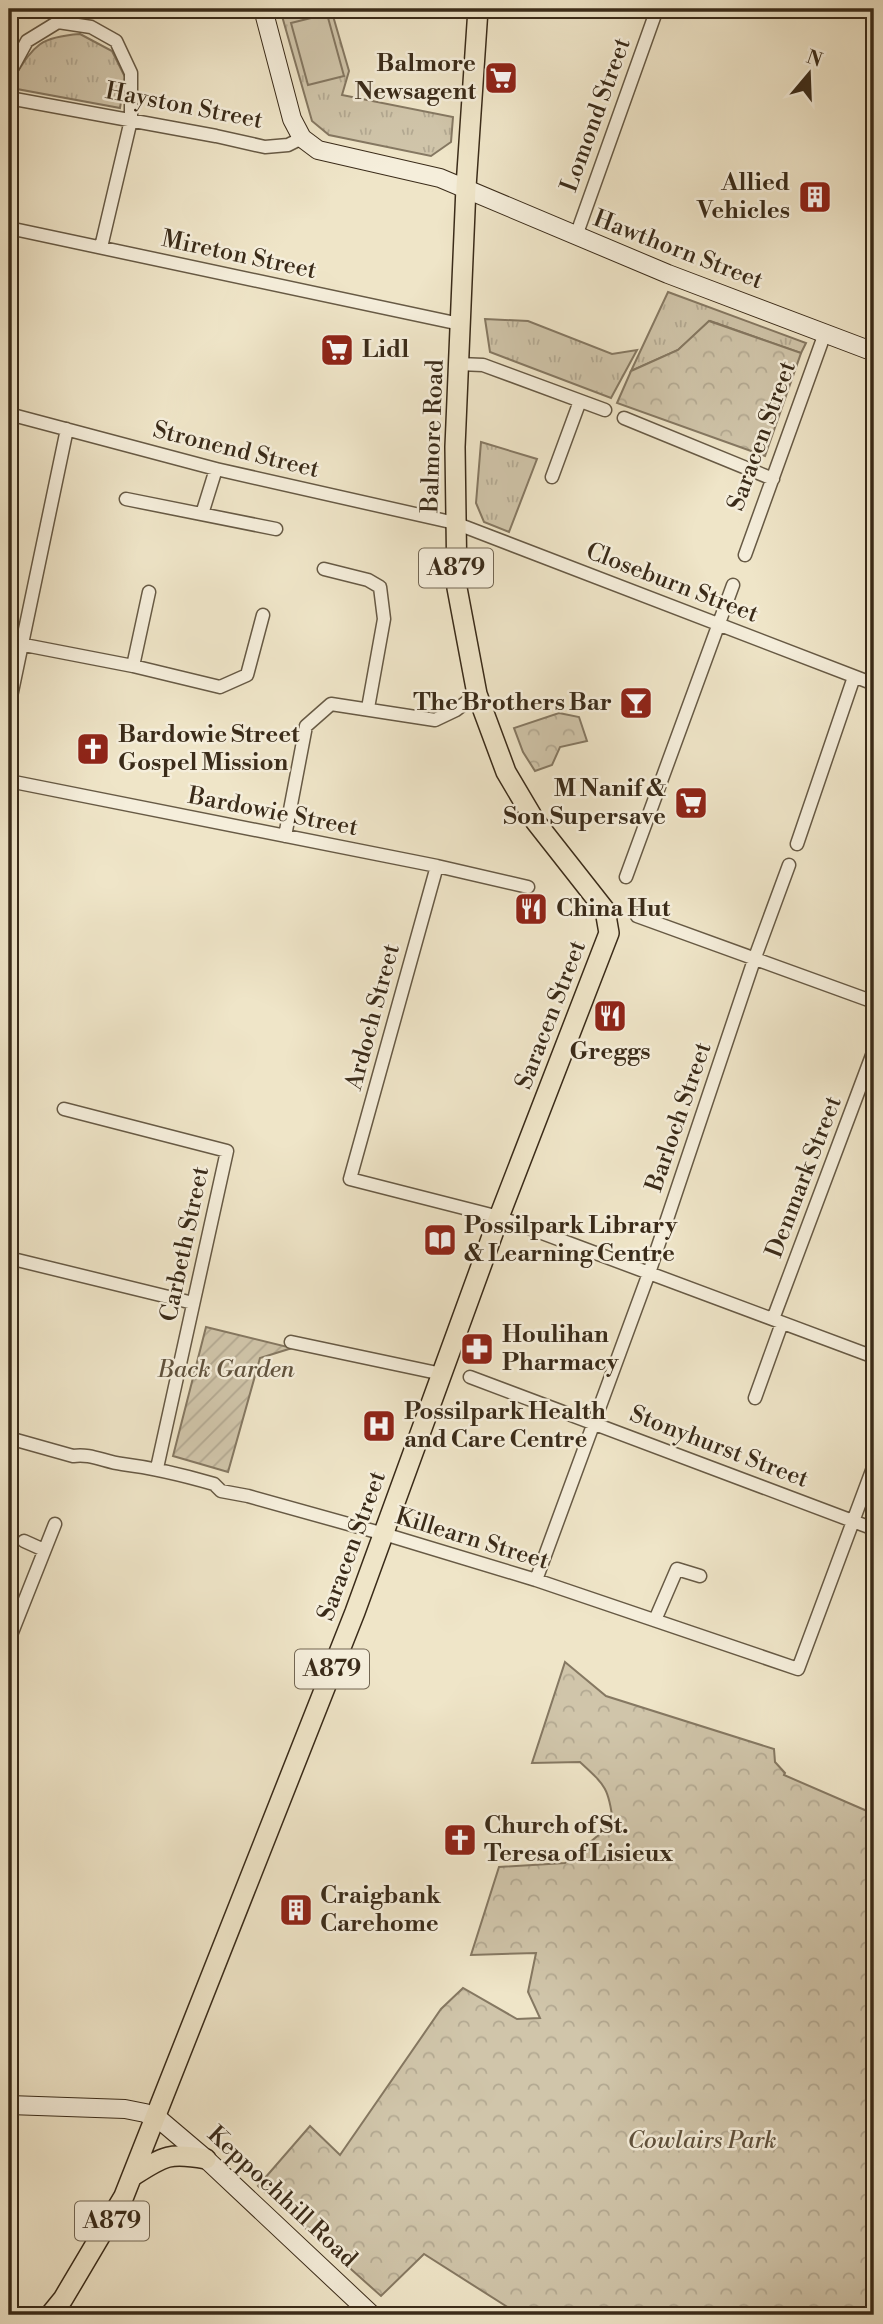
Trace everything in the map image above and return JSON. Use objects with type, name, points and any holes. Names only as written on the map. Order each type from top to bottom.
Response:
[{"type":"main road","points":[[263,9],[292,119],[302,138],[312,147],[440,178],[466,187]]},
{"type":"main road","name":"Balmore Road","points":[[478,9],[460,324],[455,523],[457,589],[477,694],[506,772],[534,821],[605,910]]},
{"type":"main road","name":"Hawthorn Street","points":[[466,187],[576,236],[874,352]]},
{"type":"main road","name":"Saracen Street","points":[[156,2117],[384,1534],[499,1217],[609,933],[605,910]]},
{"type":"main road","points":[[9,2105],[125,2109],[156,2117]]},
{"type":"main road","name":"Keppochhill Road","points":[[156,2117],[176,2131],[372,2315]]},
{"type":"main road","name":"A879","points":[[50,2315],[63,2299],[116,2213],[156,2117]]},
{"type":"main road","points":[[132,2176],[168,2155],[206,2159]]},
{"type":"street","name":"Lomond Street","points":[[576,236],[657,9]]},
{"type":"street","points":[[9,74],[27,41],[58,22],[91,27],[116,41],[131,73],[131,120],[101,247]]},
{"type":"street","name":"Hayston Street","points":[[9,98],[265,147],[288,145],[302,138]]},
{"type":"street","name":"Mireton Street","points":[[9,228],[460,324]]},
{"type":"street","name":"Saracen Street","points":[[746,555],[825,333]]},
{"type":"street","points":[[459,364],[483,365],[605,410]]},
{"type":"street","points":[[552,477],[580,401]]},
{"type":"street","name":"Stronend Street","points":[[9,414],[216,468],[455,523]]},
{"type":"street","points":[[624,418],[773,479]]},
{"type":"street","points":[[9,706],[15,643],[67,429]]},
{"type":"street","points":[[202,514],[216,468]]},
{"type":"street","points":[[126,499],[276,529]]},
{"type":"street","name":"Closeburn Street","points":[[455,523],[874,684]]},
{"type":"street","points":[[324,569],[368,580],[380,587],[384,620],[368,708]]},
{"type":"street","points":[[626,877],[733,585]]},
{"type":"street","points":[[133,666],[149,592]]},
{"type":"street","points":[[15,643],[133,666],[220,687],[247,675],[263,615]]},
{"type":"street","points":[[797,844],[855,677]]},
{"type":"street","points":[[285,836],[306,726],[331,704],[435,720],[456,710],[477,694]]},
{"type":"street","name":"Bardowie Street","points":[[9,781],[437,866],[528,887]]},
{"type":"street","name":"Barloch Street","points":[[536,1580],[649,1273],[754,960],[789,865]]},
{"type":"street","name":"Ardoch Street","points":[[437,866],[350,1179],[499,1217]]},
{"type":"street","points":[[637,916],[874,1002]]},
{"type":"street","name":"Denmark Street","points":[[755,1398],[777,1321],[874,1050]]},
{"type":"street","name":"Carbeth Street","points":[[64,1109],[226,1151],[157,1468]]},
{"type":"street","points":[[499,1217],[874,1357]]},
{"type":"street","points":[[9,1258],[193,1303]]},
{"type":"street","points":[[291,1342],[442,1374]]},
{"type":"street","name":"Stonyhurst Street","points":[[470,1377],[874,1529]]},
{"type":"street","name":"Killearn Street","points":[[9,1438],[73,1456],[82,1454],[121,1464],[157,1468],[214,1484],[221,1491],[384,1534],[536,1580],[798,1669],[853,1521]]},
{"type":"street","points":[[853,1521],[874,1465]]},
{"type":"street","points":[[9,1640],[13,1616],[55,1524]]},
{"type":"street","points":[[24,1541],[44,1550]]},
{"type":"street","points":[[655,1620],[677,1569],[699,1576]]},
{"type":"green space","points":[[280,9],[331,9],[349,71],[342,95],[453,117],[451,142],[431,156],[329,135],[312,121]]},
{"type":"green space","points":[[327,14],[344,76],[308,85],[291,23]]},
{"type":"green space","points":[[80,34],[112,51],[125,77],[120,108],[17,89],[13,79],[32,51],[46,41]]},
{"type":"green space","points":[[668,292],[806,343],[801,353],[710,321],[678,350],[631,371]]},
{"type":"green space","points":[[485,319],[528,321],[612,354],[637,350],[611,398],[490,352]]},
{"type":"green space","points":[[709,321],[801,353],[765,456],[617,403],[631,371],[678,350]]},
{"type":"green space","points":[[481,442],[537,459],[509,532],[484,522],[476,503]]},
{"type":"green space","points":[[559,713],[579,717],[587,741],[560,747],[552,765],[535,771],[523,752],[514,728]]},
{"type":"green space","name":"Back Garden","points":[[206,1327],[292,1348],[260,1358],[228,1472],[173,1456]]},
{"type":"green space","name":"Cowlairs Park","points":[[565,1662],[606,1696],[774,1749],[775,1762],[784,1775],[874,1814],[874,2315],[520,2315],[424,2254],[381,2296],[258,2186],[310,2126],[340,2155],[441,2009],[463,1988],[517,2019],[540,2018],[528,1992],[536,1953],[471,1955],[499,1867],[565,1863],[613,1823],[610,1802],[604,1788],[580,1762],[532,1763]]},
{"type":"place","name":"Balmore Newsagent","points":[[501,78]]},
{"type":"place","name":"Allied Vehicles","points":[[815,197]]},
{"type":"place","name":"Lidl","points":[[337,350]]},
{"type":"place","name":"The Brothers Bar","points":[[636,703]]},
{"type":"place","name":"Bardowie Street Gospel Mission","points":[[93,749]]},
{"type":"place","name":"M Nanif & Son Supersave","points":[[691,803]]},
{"type":"place","name":"China Hut","points":[[531,909]]},
{"type":"place","name":"Greggs","points":[[610,1016]]},
{"type":"place","name":"Possilpark Library & Learning Centre","points":[[440,1240]]},
{"type":"place","name":"Houlihan Pharmacy","points":[[477,1349]]},
{"type":"place","name":"Possilpark Health and Care Centre","points":[[379,1426]]},
{"type":"place","name":"Church of St. Teresa of Lisieux","points":[[460,1840]]},
{"type":"place","name":"Craigbank Carehome","points":[[296,1910]]}]
